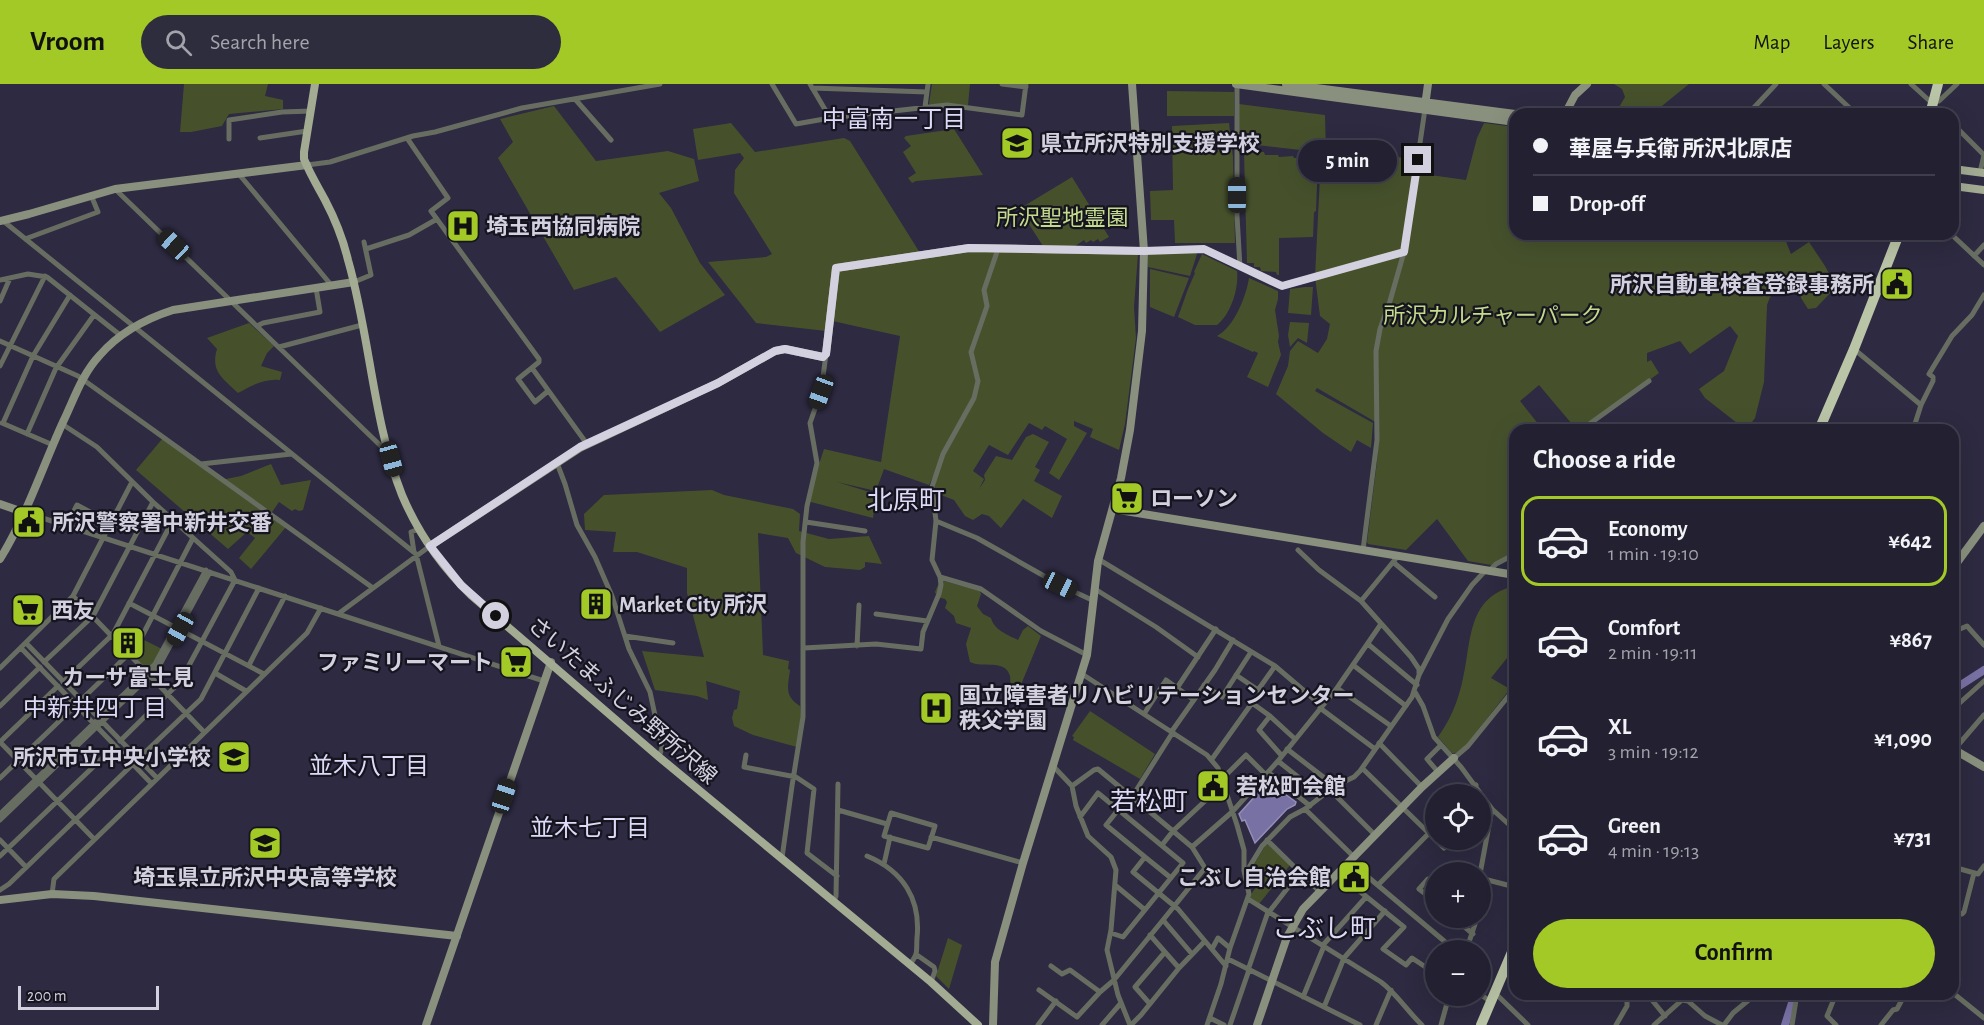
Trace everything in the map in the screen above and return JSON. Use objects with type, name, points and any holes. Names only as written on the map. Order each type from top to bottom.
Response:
[{"type":"highway","points":[[1936,108],[1938,84]]},
{"type":"highway","points":[[1936,108],[1944,84]]},
{"type":"highway","points":[[1815,424],[1889,240]]},
{"type":"highway","points":[[1822,424],[1897,240]]},
{"type":"highway","points":[[1481,1025],[1509,959]]},
{"type":"main road","name":"さいたまふじみ野所沢線","points":[[315,84],[304,152],[307,165],[335,220],[354,282],[390,454],[402,495],[418,529],[465,589],[659,757],[910,964],[978,1025]]},
{"type":"main road","points":[[1959,170],[1982,172]]},
{"type":"main road","points":[[1959,187],[1984,190]]},
{"type":"street","points":[[1,220],[115,189],[330,162],[407,138],[522,108],[660,84]]},
{"type":"street","points":[[772,84],[796,124],[947,105],[1022,116],[1026,86],[1002,84]]},
{"type":"street","points":[[925,107],[928,84]]},
{"type":"street","points":[[993,1025],[995,962],[1023,863],[1088,655],[1098,559],[1125,462],[1130,430],[1142,331],[1144,251],[1132,84]]},
{"type":"street","points":[[1240,267],[1237,216],[1236,84],[1509,113]]},
{"type":"street","points":[[1286,84],[1425,105],[1509,121]]},
{"type":"street","points":[[1363,550],[1377,440],[1376,351],[1380,329],[1404,252],[1428,84]]},
{"type":"street","points":[[1568,108],[1575,95],[1587,84]]},
{"type":"street","points":[[1754,108],[1776,84]]},
{"type":"street","points":[[1824,84],[1850,108]]},
{"type":"street","points":[[1911,84],[1935,108]]},
{"type":"street","points":[[1937,108],[1957,84]]},
{"type":"street","points":[[811,86],[830,118]]},
{"type":"street","points":[[811,86],[927,92]]},
{"type":"street","points":[[575,99],[611,140]]},
{"type":"street","points":[[229,139],[229,120],[282,112],[311,111]]},
{"type":"street","points":[[1959,130],[1984,155],[1982,172]]},
{"type":"street","points":[[261,138],[307,131]]},
{"type":"street","points":[[407,138],[448,198],[431,211],[539,359],[539,362],[518,380],[535,402],[548,391]]},
{"type":"street","points":[[238,173],[332,286]]},
{"type":"street","points":[[115,189],[390,454]]},
{"type":"street","points":[[25,239],[98,212],[91,195]]},
{"type":"street","points":[[0,559],[83,379],[100,355],[120,335],[134,326],[173,310],[354,282],[371,275],[365,246],[409,235],[437,219]]},
{"type":"street","points":[[1,220],[415,554]]},
{"type":"street","points":[[1957,240],[1984,265]]},
{"type":"street","points":[[1974,256],[1984,244]]},
{"type":"street","points":[[782,858],[803,717],[803,542],[807,506],[817,463],[810,423],[821,392],[836,268],[963,248],[1144,251],[1204,249],[1282,286],[1404,252]]},
{"type":"street","points":[[804,648],[876,644],[921,650],[927,621],[939,594],[940,577],[932,560],[936,521],[932,487],[943,454],[974,398],[978,381],[971,352],[987,306],[984,290],[998,249]]},
{"type":"street","points":[[0,280],[28,274],[45,276],[120,335]]},
{"type":"street","points":[[0,366],[45,276]]},
{"type":"street","points":[[0,301],[10,278]]},
{"type":"street","points":[[257,326],[320,312],[316,288]]},
{"type":"street","points":[[53,445],[1,423],[33,356],[70,295]]},
{"type":"street","points":[[1915,424],[1933,381],[1933,377],[1929,374],[1952,336],[1972,315],[1984,295]]},
{"type":"street","points":[[27,434],[57,366],[94,315]]},
{"type":"street","points":[[279,347],[362,325]]},
{"type":"street","points":[[0,341],[83,379],[373,588]]},
{"type":"street","points":[[338,614],[415,554],[586,444],[718,383],[775,351],[785,349],[820,357],[826,354]]},
{"type":"street","points":[[1854,349],[1922,405]]},
{"type":"street","points":[[532,368],[586,444]]},
{"type":"street","points":[[1589,424],[1649,381]]},
{"type":"street","points":[[62,424],[97,447],[153,502],[231,572],[235,580]]},
{"type":"street","points":[[201,464],[291,454]]},
{"type":"street","points":[[557,463],[577,525],[595,557],[612,596],[629,649],[650,692],[662,748],[659,757]]},
{"type":"street","points":[[0,668],[73,596],[132,482]]},
{"type":"street","points":[[0,706],[93,616],[153,502]]},
{"type":"street","points":[[0,504],[544,681]]},
{"type":"street","points":[[66,526],[77,506],[90,512],[81,530]]},
{"type":"street","points":[[1113,509],[1363,550],[1396,559],[1509,573]]},
{"type":"street","points":[[94,840],[0,742],[111,635],[173,520]]},
{"type":"street","points":[[936,521],[977,538],[1060,585],[1094,601]]},
{"type":"street","points":[[806,522],[865,531]]},
{"type":"street","points":[[1959,560],[1984,526]]},
{"type":"street","points":[[418,529],[411,532],[439,646]]},
{"type":"street","points":[[0,778],[137,646],[193,538]]},
{"type":"street","points":[[1245,874],[1267,840],[1290,817],[1308,808],[1332,788],[1354,777],[1362,768],[1415,692],[1419,675],[1419,669],[1411,657],[1361,601],[1319,570],[1298,550]]},
{"type":"street","points":[[1419,675],[1459,602],[1472,585],[1496,564],[1509,557]]},
{"type":"street","points":[[1098,559],[1275,666],[1321,707],[1377,746],[1422,786]]},
{"type":"street","points":[[1361,601],[1396,559]]},
{"type":"street","points":[[1396,559],[1435,597]]},
{"type":"street","points":[[0,814],[148,674],[178,628],[208,571]]},
{"type":"street","points":[[940,577],[981,589],[1041,631],[1088,655]]},
{"type":"street","points":[[120,741],[180,682],[235,580]]},
{"type":"street","points":[[138,759],[201,699],[259,588]]},
{"type":"street","points":[[1095,589],[1156,627],[1198,657]]},
{"type":"street","points":[[73,596],[204,732]]},
{"type":"street","points":[[249,665],[285,596]]},
{"type":"street","points":[[129,603],[264,674]]},
{"type":"street","points":[[857,646],[859,605]]},
{"type":"street","points":[[52,894],[54,879],[307,633],[321,608]]},
{"type":"street","points":[[876,614],[927,621]]},
{"type":"street","points":[[1192,847],[1232,812],[1267,774],[1337,688],[1382,624]]},
{"type":"street","points":[[1959,629],[1967,626],[1984,645]]},
{"type":"street","points":[[1177,688],[1216,629]]},
{"type":"street","points":[[625,636],[673,643]]},
{"type":"street","points":[[1132,797],[1233,640]]},
{"type":"street","points":[[1368,644],[1417,685]]},
{"type":"street","points":[[23,645],[98,723],[115,746],[154,781]]},
{"type":"street","points":[[1204,685],[1222,697],[1251,652]]},
{"type":"street","points":[[426,1025],[551,662]]},
{"type":"street","points":[[1353,664],[1406,706]]},
{"type":"street","points":[[1236,675],[1258,690],[1275,666]]},
{"type":"street","points":[[215,673],[246,691]]},
{"type":"street","points":[[1082,674],[1173,732],[1212,759],[1218,768],[1244,850],[1245,874],[1250,894],[1230,948],[1207,1025]]},
{"type":"street","points":[[1144,714],[1166,680],[1194,700]]},
{"type":"street","points":[[1959,704],[1984,681]]},
{"type":"street","points":[[1337,688],[1390,726]]},
{"type":"street","points":[[1415,692],[1423,706],[1434,737],[1475,784]]},
{"type":"street","points":[[1257,1025],[1293,926],[1303,909],[1422,786],[1468,746],[1509,695]]},
{"type":"street","points":[[1212,759],[1252,704],[1270,716],[1295,739]]},
{"type":"street","points":[[1959,743],[1984,715]]},
{"type":"street","points":[[1270,716],[1259,730],[1280,758],[1322,796]]},
{"type":"street","points":[[98,723],[138,759],[154,781]]},
{"type":"street","points":[[1438,772],[1427,759],[1441,744]]},
{"type":"street","points":[[0,856],[115,746]]},
{"type":"street","points":[[1287,749],[1332,788],[1375,835]]},
{"type":"street","points":[[1959,753],[1984,767]]},
{"type":"street","points":[[746,755],[744,767],[793,776],[814,789],[807,853],[837,876]]},
{"type":"street","points":[[1162,845],[1246,755],[1308,808],[1351,859],[1378,885],[1443,940]]},
{"type":"street","points":[[0,890],[133,764]]},
{"type":"street","points":[[1054,767],[1072,786],[1080,817],[1088,836],[1113,862],[1116,870],[1111,933],[1107,950],[1121,1003],[1131,1025],[1205,941]]},
{"type":"street","points":[[1362,768],[1425,829]]},
{"type":"street","points":[[1039,990],[1077,1017],[1114,980],[1205,868],[1192,847],[1096,769],[1072,786]]},
{"type":"street","points":[[0,820],[37,781]]},
{"type":"street","points":[[834,901],[837,876],[838,784]]},
{"type":"street","points":[[1080,817],[1098,793],[1183,863],[1123,936],[1111,933]]},
{"type":"street","points":[[1492,809],[1509,825]]},
{"type":"street","points":[[1483,862],[1492,809]]},
{"type":"street","points":[[838,810],[887,824]]},
{"type":"street","points":[[1118,810],[1106,825],[1171,878]]},
{"type":"street","points":[[891,813],[935,826],[928,848],[890,837],[884,836],[891,813]]},
{"type":"street","points":[[884,864],[890,837]]},
{"type":"street","points":[[932,837],[1023,863]]},
{"type":"street","points":[[1378,885],[1425,837]]},
{"type":"street","points":[[0,840],[26,867]]},
{"type":"street","points":[[1267,840],[1319,891]]},
{"type":"street","points":[[867,855],[884,864],[904,882],[915,903],[919,924],[917,955],[910,964]]},
{"type":"street","points":[[1145,857],[1133,872],[1174,906],[1227,963],[1249,970],[1360,1025]]},
{"type":"street","points":[[1959,869],[1980,873],[1984,866]]},
{"type":"street","points":[[1230,1025],[1269,912],[1300,872]]},
{"type":"street","points":[[1337,873],[1404,927],[1383,949],[1406,965],[1412,958],[1425,967]]},
{"type":"street","points":[[1959,913],[1964,912],[1974,873]]},
{"type":"street","points":[[1491,879],[1509,885]]},
{"type":"street","points":[[1425,882],[1419,889],[1425,894]]},
{"type":"street","points":[[1115,885],[1145,910]]},
{"type":"street","points":[[0,900],[52,894],[122,898],[457,936]]},
{"type":"street","points":[[1303,997],[1324,946],[1366,897]]},
{"type":"street","points":[[1248,899],[1391,990],[1422,1025]]},
{"type":"street","points":[[1324,1007],[1344,958],[1385,911]]},
{"type":"street","points":[[1163,920],[1192,954]]},
{"type":"street","points":[[1466,928],[1473,934]]},
{"type":"street","points":[[1471,940],[1474,928]]},
{"type":"street","points":[[1150,935],[1179,968]]},
{"type":"street","points":[[1212,949],[1218,938],[1230,948]]},
{"type":"street","points":[[1150,1004],[1135,987],[1165,952]]},
{"type":"street","points":[[917,955],[934,967],[935,971],[930,982]]},
{"type":"street","points":[[1051,966],[1062,974],[1070,970],[1100,992]]},
{"type":"street","points":[[1376,1025],[1391,990]]},
{"type":"street","points":[[1493,997],[1528,1025]]},
{"type":"street","points":[[1959,998],[1984,1018]]},
{"type":"street","points":[[1616,1025],[1627,1006],[1627,1000]]},
{"type":"street","points":[[1652,1000],[1665,1016]]},
{"type":"street","points":[[1654,1025],[1682,1000],[1688,1001],[1705,1016],[1723,1025],[1749,1000]]},
{"type":"street","points":[[1792,1025],[1796,1000]]},
{"type":"street","points":[[1834,1000],[1827,1016],[1836,1025]]},
{"type":"street","points":[[1881,1025],[1893,1010],[1897,1009],[1902,1000]]},
{"type":"street","points":[[1038,1025],[1056,1001]]},
{"type":"street","points":[[1102,1025],[1121,1003]]},
{"type":"street","points":[[1441,1025],[1446,1006]]},
{"type":"street","points":[[1209,1018],[1224,1025]]},
{"type":"green space","points":[[184,84],[268,84],[265,96],[283,100],[283,109],[229,114],[222,126],[180,132]]},
{"type":"green space","points":[[932,84],[970,84],[968,105],[929,104]]},
{"type":"green space","points":[[1614,84],[1689,84],[1659,108],[1619,108],[1625,97],[1622,89]]},
{"type":"green space","points":[[1167,91],[1234,92],[1234,116],[1167,116]]},
{"type":"green space","points":[[1239,104],[1325,115],[1326,153],[1239,143]]},
{"type":"green space","points":[[554,106],[596,161],[668,151],[694,159],[699,181],[659,193],[671,208],[700,263],[725,295],[660,332],[616,277],[574,290],[498,158],[513,142],[500,119]]},
{"type":"green space","name":"所沢聖地霊園","points":[[731,123],[755,152],[844,138],[850,141],[920,253],[963,249],[1138,254],[1134,307],[1136,338],[1125,424],[1119,450],[1090,437],[1093,429],[1074,421],[1074,426],[1087,433],[1059,480],[1049,473],[1067,439],[1045,426],[1042,430],[1029,423],[1008,455],[989,445],[973,471],[984,479],[979,489],[985,480],[984,475],[996,456],[1012,460],[1026,437],[1033,434],[1049,442],[1035,467],[1040,470],[1034,481],[1062,496],[1052,518],[1023,499],[1001,528],[989,516],[982,514],[973,520],[965,516],[954,500],[936,493],[937,469],[929,485],[884,469],[876,491],[837,482],[876,494],[873,518],[807,501],[824,449],[881,462],[900,336],[828,320],[826,331],[756,323],[708,262],[766,257],[772,254],[734,193],[735,170],[744,158],[740,153],[698,160],[693,129]]},
{"type":"green space","name":"所沢聖地霊園","points":[[1229,123],[1233,157],[1235,243],[1175,243],[1174,220],[1151,220],[1150,191],[1173,190],[1172,126]]},
{"type":"green space","name":"所沢カルチャーパーク","points":[[1484,123],[1509,126],[1509,240],[1785,240],[1791,254],[1809,242],[1836,287],[1816,308],[1808,309],[1801,298],[1797,281],[1770,297],[1767,305],[1764,382],[1755,418],[1750,424],[1738,424],[1705,398],[1699,389],[1724,371],[1738,336],[1730,326],[1690,354],[1680,341],[1647,353],[1647,362],[1651,360],[1659,373],[1589,424],[1572,424],[1539,385],[1520,401],[1538,424],[1509,424],[1509,555],[1491,565],[1468,561],[1437,519],[1406,550],[1368,544],[1379,424],[1317,388],[1315,391],[1373,423],[1371,448],[1357,440],[1351,452],[1323,433],[1276,394],[1288,366],[1290,351],[1298,341],[1318,353],[1327,339],[1330,324],[1320,316],[1315,277],[1321,156],[1326,157],[1341,149],[1418,160],[1416,173],[1466,180],[1477,138]]},
{"type":"green space","name":"所沢聖地霊園","points":[[954,129],[983,175],[912,183],[908,178],[916,173],[903,152],[911,146],[904,138]]},
{"type":"green space","points":[[1252,151],[1279,157],[1293,156],[1304,160],[1318,160],[1313,237],[1279,238],[1279,275],[1276,272],[1261,271],[1260,267],[1254,267],[1254,263],[1247,263],[1244,152]]},
{"type":"green space","name":"所沢聖地霊園","points":[[1072,177],[1109,237],[1100,242],[1098,239],[1086,243],[1084,240],[1074,247],[1043,246],[1019,209]]},
{"type":"green space","points":[[1198,251],[1190,276],[1148,267],[1148,252]]},
{"type":"green space","points":[[1202,254],[1237,271],[1237,285],[1233,300],[1217,325],[1195,325],[1178,317]]},
{"type":"green space","points":[[1150,269],[1189,278],[1174,317],[1150,307]]},
{"type":"green space","points":[[1249,278],[1278,291],[1275,310],[1281,355],[1268,387],[1247,377],[1258,353],[1217,336],[1234,319]]},
{"type":"green space","points":[[1313,287],[1311,315],[1288,313],[1290,289]]},
{"type":"green space","points":[[1290,322],[1309,323],[1307,343],[1298,338],[1290,347],[1288,335]]},
{"type":"green space","points":[[249,323],[274,346],[267,353],[261,366],[282,372],[280,380],[264,381],[238,393],[223,379],[217,369],[215,357],[217,349],[207,338]]},
{"type":"green space","points":[[163,438],[221,480],[241,476],[271,464],[281,485],[311,480],[303,510],[292,511],[279,502],[270,515],[286,527],[251,569],[239,558],[255,538],[247,532],[228,549],[136,470]]},
{"type":"green space","points":[[712,490],[724,495],[793,509],[800,514],[799,531],[829,539],[869,536],[882,564],[865,562],[865,567],[860,570],[825,567],[796,553],[788,538],[758,533],[763,655],[789,661],[788,690],[791,698],[800,706],[801,716],[797,747],[753,735],[734,726],[732,718],[734,710],[737,709],[740,691],[706,681],[708,700],[697,696],[655,690],[642,651],[704,657],[687,593],[687,568],[637,552],[613,552],[616,532],[585,530],[584,514],[604,495]]},
{"type":"green space","points":[[940,580],[980,591],[977,606],[983,614],[991,618],[998,629],[1006,634],[1018,640],[1028,626],[1041,636],[1015,700],[1011,697],[1010,676],[1003,667],[970,662],[966,644],[971,628],[956,623],[954,616],[945,608],[947,602],[945,599],[937,597],[935,592]]},
{"type":"green space","points":[[1509,588],[1509,656],[1491,678],[1509,690],[1468,743],[1456,753],[1452,753],[1438,737],[1450,718],[1458,698],[1470,639],[1479,612],[1487,600]]},
{"type":"green space","points":[[142,639],[162,649],[149,669],[133,655]]},
{"type":"green space","points":[[1090,711],[1155,754],[1140,779],[1073,740],[1072,736]]},
{"type":"green space","points":[[1267,843],[1290,865],[1259,904],[1250,898],[1263,877],[1251,869]]},
{"type":"green space","points":[[948,938],[962,945],[949,989],[936,976]]},
{"type":"shaded area","points":[[1268,782],[1296,802],[1255,843],[1245,820],[1242,821],[1239,814]]},
{"type":"waterway","points":[[1959,686],[1984,670]]},
{"type":"waterway","points":[[1785,1025],[1792,1000]]},
{"type":"place","name":"県立所沢特別支援学校","points":[[1017,143]]},
{"type":"place","name":"埼玉西協同病院","points":[[463,226]]},
{"type":"place","name":"所沢自動車検査登録事務所","points":[[1897,284]]},
{"type":"place","name":"ローソン","points":[[1127,498]]},
{"type":"place","name":"所沢警察署中新井交番","points":[[29,522]]},
{"type":"place","name":"Market City 所沢","points":[[596,604]]},
{"type":"place","name":"西友","points":[[28,610]]},
{"type":"place","name":"カーサ富士見","points":[[128,643]]},
{"type":"place","name":"ファミリーマート","points":[[516,662]]},
{"type":"place","name":"国立障害者リハビリテーションセンター 秩父学園","points":[[936,708]]},
{"type":"place","name":"所沢市立中央小学校","points":[[234,757]]},
{"type":"place","name":"若松町会館","points":[[1213,786]]},
{"type":"place","name":"埼玉県立所沢中央高等学校","points":[[265,843]]},
{"type":"place","name":"こぶし自治会館","points":[[1354,877]]},
{"type":"district","name":"中富南一丁目","points":[[894,119]]},
{"type":"district","name":"北原町","points":[[906,500]]},
{"type":"district","name":"中新井四丁目","points":[[95,708]]},
{"type":"district","name":"並木八丁目","points":[[369,766]]},
{"type":"district","name":"若松町","points":[[1149,801]]},
{"type":"district","name":"並木七丁目","points":[[590,828]]},
{"type":"district","name":"こぶし町","points":[[1324,928]]},
{"type":"route","points":[[496,616],[461,585],[430,546],[580,447],[718,383],[775,351],[785,349],[823,357],[826,354],[836,268],[969,248],[1144,251],[1204,249],[1282,286],[1404,252],[1418,160]]}]
